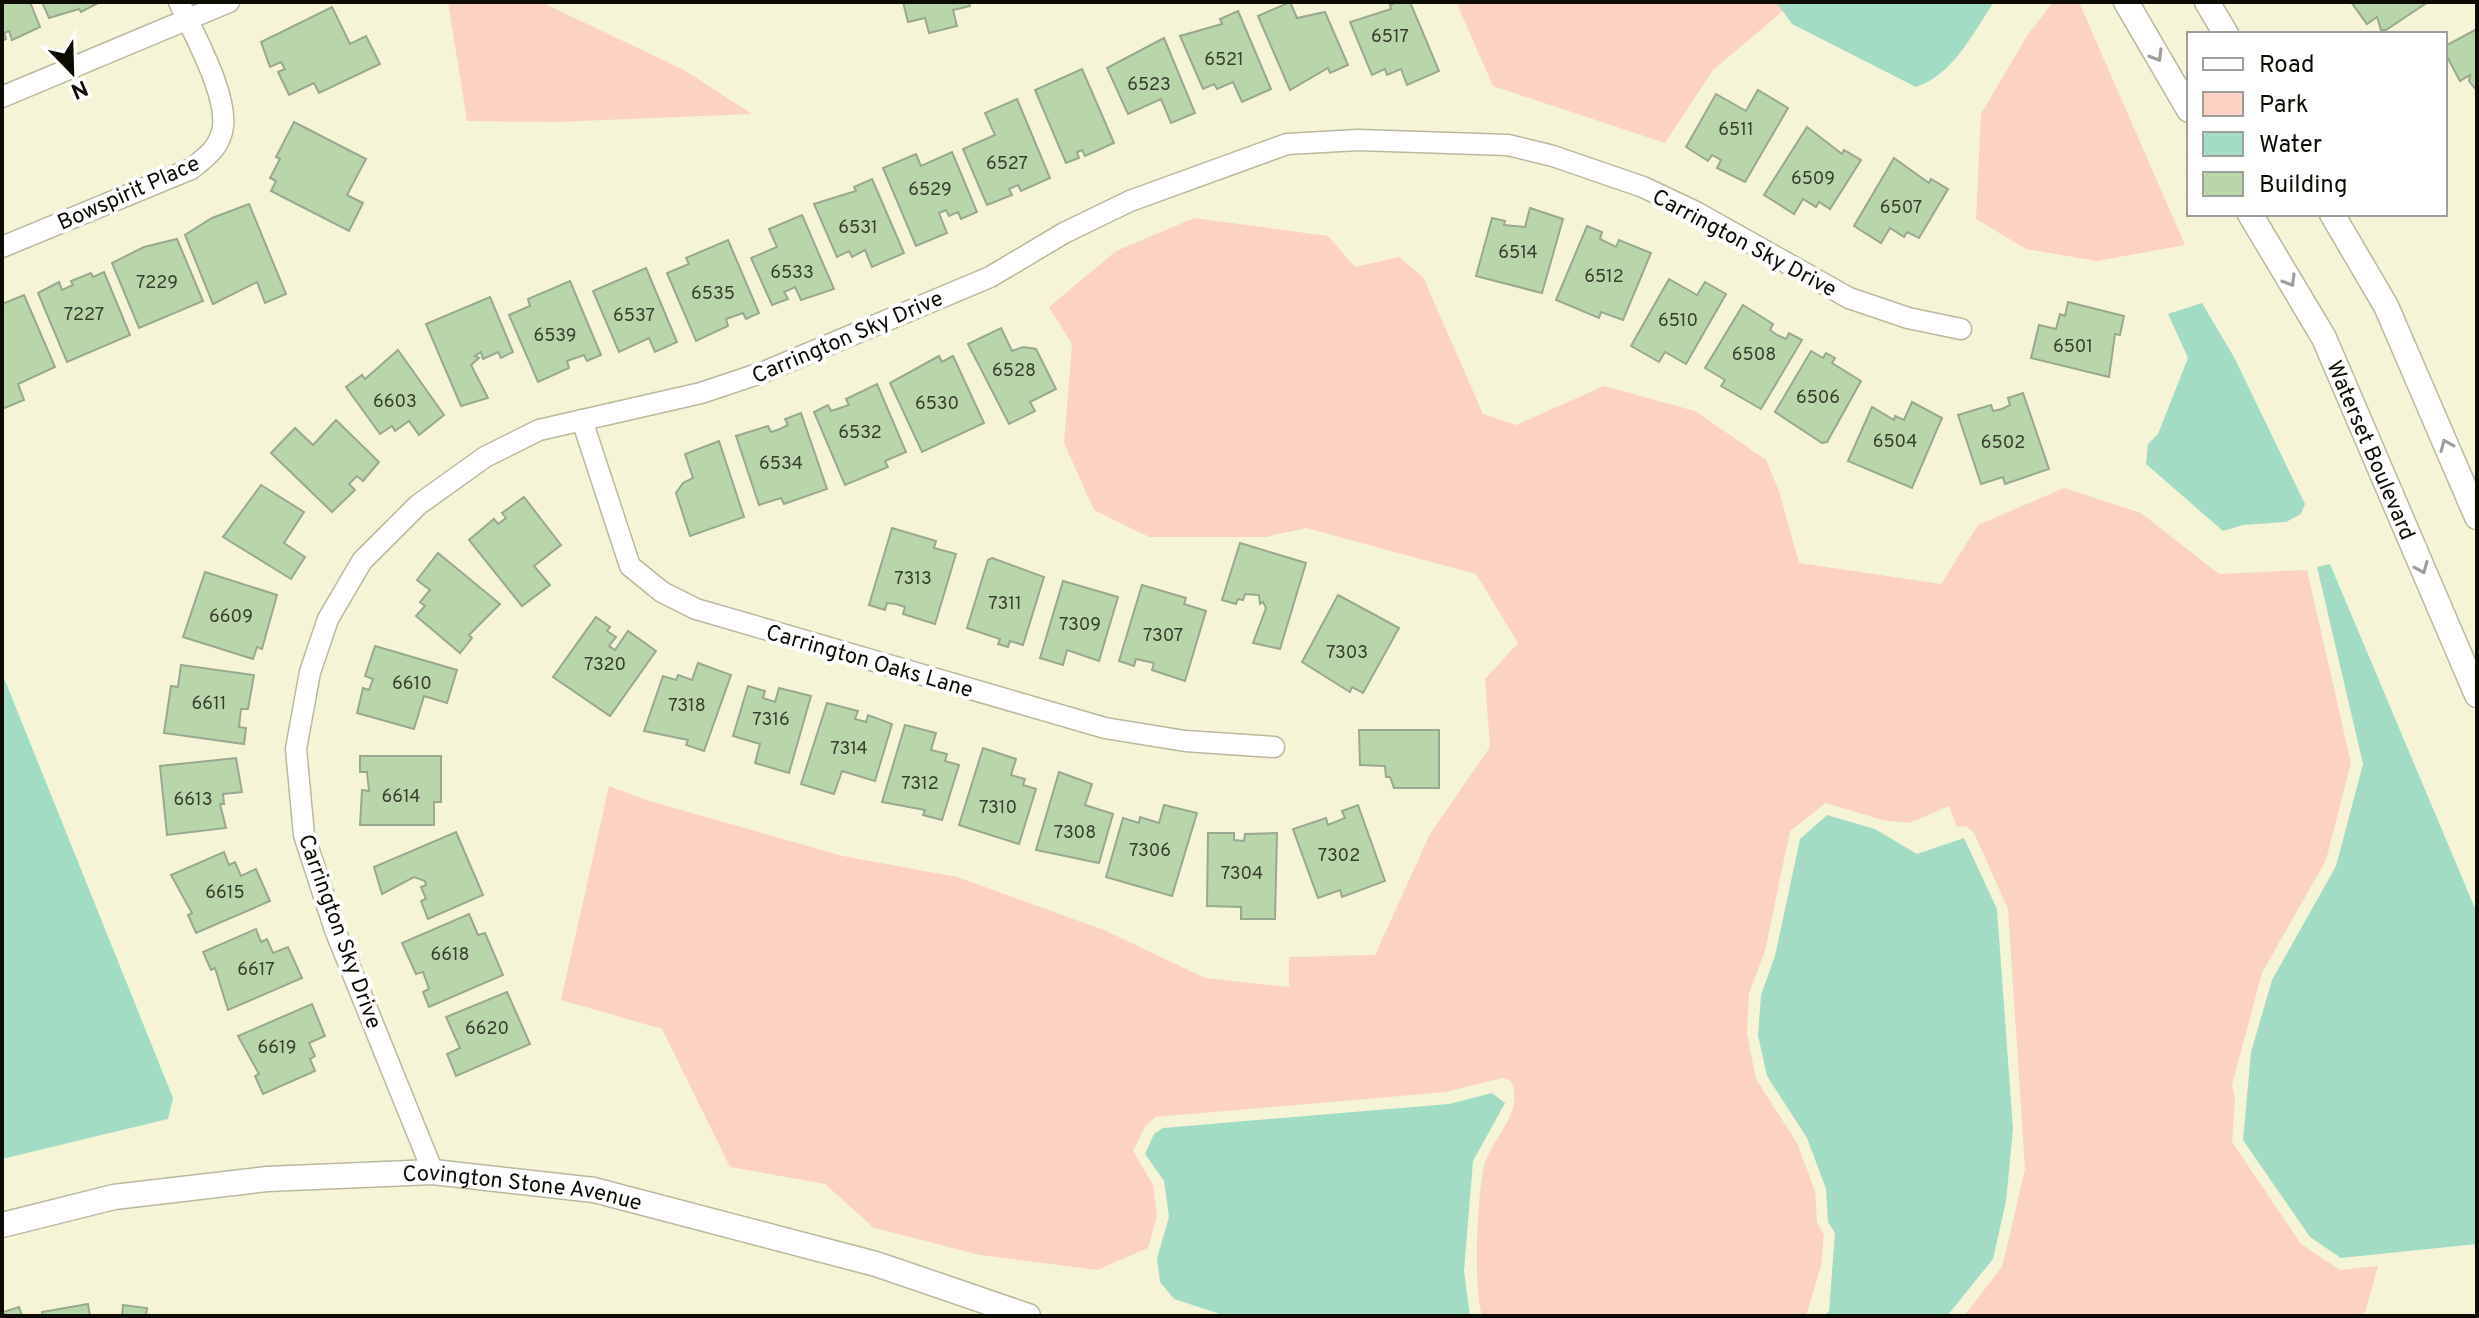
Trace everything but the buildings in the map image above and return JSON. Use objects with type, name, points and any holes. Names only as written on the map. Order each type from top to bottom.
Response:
[{"type":"street","name":"Bowspirit Place","points":[[2,247],[191,169],[213,152],[223,130],[222,108],[179,2]]},
{"type":"street","points":[[2,97],[188,22],[229,2]]},
{"type":"street","points":[[2126,2],[2187,107]]},
{"type":"street","points":[[2207,2],[2225,32]]},
{"type":"street","name":"Carrington Sky Drive","points":[[433,1172],[335,930],[304,835],[296,749],[310,672],[328,619],[362,561],[418,505],[485,457],[539,430],[701,393],[764,372],[990,277],[1064,233],[1130,201],[1287,144],[1358,140],[1508,145],[1553,156],[1643,187],[1696,212],[1849,298],[1908,318],[1961,329]]},
{"type":"street","name":"Waterset Boulevard","points":[[2251,216],[2324,338],[2477,695]]},
{"type":"street","points":[[2333,216],[2386,306],[2477,517]]},
{"type":"street","name":"Carrington Oaks Lane","points":[[582,420],[630,566],[662,592],[696,609],[1105,728],[1185,741],[1274,747]]},
{"type":"street","name":"Covington Stone Avenue","points":[[2,1225],[114,1197],[144,1193],[267,1179],[433,1172],[594,1190],[876,1264],[1028,1316]]},
{"type":"green space","points":[[448,2],[541,2],[684,70],[752,114],[556,122],[467,121]]},
{"type":"green space","points":[[1456,2],[1776,2],[1784,10],[1713,70],[1665,143],[1493,86]]},
{"type":"green space","points":[[2053,2],[2079,2],[2185,245],[2097,261],[2026,249],[1976,219],[1981,114],[2027,36]]},
{"type":"green space","points":[[1194,218],[1328,236],[1355,267],[1399,257],[1423,277],[1483,414],[1516,425],[1604,386],[1695,411],[1766,460],[1779,491],[1799,563],[1941,584],[1978,525],[2064,488],[2141,513],[2219,574],[2307,570],[2351,763],[2326,860],[2262,973],[2232,1085],[2235,1099],[2232,1142],[2301,1244],[2340,1270],[2378,1266],[2364,1316],[1964,1316],[2002,1267],[2025,1169],[2008,909],[1974,833],[1966,826],[1957,827],[1949,806],[1909,823],[1882,820],[1826,803],[1790,831],[1765,951],[1749,993],[1747,1034],[1756,1079],[1797,1143],[1815,1191],[1817,1222],[1824,1235],[1821,1266],[1806,1316],[1482,1316],[1477,1264],[1484,1166],[1514,1103],[1511,1081],[1503,1078],[1446,1092],[1156,1117],[1146,1125],[1133,1151],[1153,1185],[1157,1216],[1148,1248],[1097,1270],[980,1255],[874,1228],[825,1184],[730,1167],[662,1029],[561,1000],[609,786],[646,800],[843,856],[957,877],[1104,930],[1205,978],[1289,987],[1289,957],[1375,955],[1430,834],[1490,747],[1485,679],[1518,643],[1476,574],[1306,528],[1266,537],[1149,537],[1094,510],[1064,443],[1072,344],[1049,307],[1116,251]]},
{"type":"water","points":[[1776,2],[1994,2],[1951,63],[1941,73],[1916,87],[1792,24]]},
{"type":"water","points":[[2202,303],[2234,357],[2305,504],[2301,514],[2286,522],[2243,525],[2223,531],[2146,464],[2148,444],[2158,434],[2188,358],[2168,314]]},
{"type":"water","points":[[2330,564],[2477,913],[2477,1244],[2341,1258],[2310,1237],[2243,1140],[2251,1052],[2272,980],[2336,866],[2363,764],[2317,567]]},
{"type":"water","points":[[2,673],[173,1098],[168,1119],[2,1159]]},
{"type":"water","points":[[1827,815],[1875,829],[1917,854],[1964,838],[1997,909],[2013,1129],[2006,1201],[1993,1259],[1947,1316],[1825,1316],[1829,1311],[1835,1233],[1828,1222],[1826,1189],[1807,1138],[1767,1076],[1758,1036],[1761,995],[1775,956],[1800,839]]},
{"type":"water","points":[[1492,1093],[1505,1103],[1473,1161],[1464,1271],[1470,1316],[1226,1316],[1174,1299],[1160,1282],[1157,1258],[1169,1217],[1164,1181],[1145,1154],[1154,1134],[1163,1128],[1449,1104]]}]
